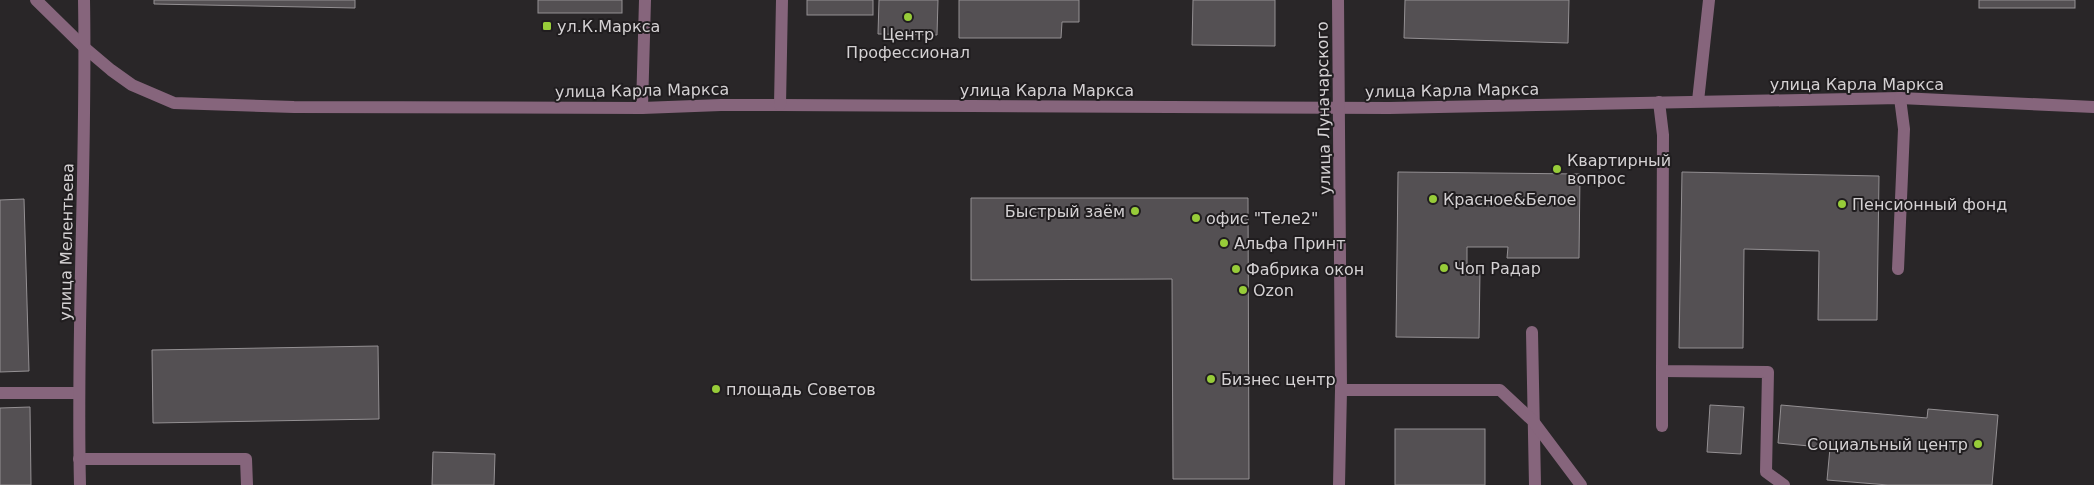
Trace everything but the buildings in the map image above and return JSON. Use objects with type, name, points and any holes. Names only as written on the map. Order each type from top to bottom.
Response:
[{"type":"street","name":"улица Карла Маркса","points":[[36,0],[85,48],[132,85],[174,103],[294,107],[642,108],[780,105],[1398,108],[1900,98],[2094,107]]},
{"type":"street","name":"улица Мелентьева","points":[[80,485],[79,393],[85,48],[84,0]]},
{"type":"street","points":[[642,108],[645,0]]},
{"type":"street","points":[[780,105],[782,0]]},
{"type":"street","name":"улица Луначарского","points":[[1338,0],[1341,390],[1339,485]]},
{"type":"street","points":[[1698,101],[1709,0]]},
{"type":"street","points":[[1898,269],[1904,130],[1900,98]]},
{"type":"street","points":[[1659,102],[1663,135],[1662,426]]},
{"type":"street","points":[[1532,332],[1535,485]]},
{"type":"street","points":[[1662,371],[1768,372],[1766,472],[1784,485]]},
{"type":"street","points":[[1341,390],[1500,390],[1533,421],[1582,485]]},
{"type":"street","points":[[0,393],[79,393]]},
{"type":"street","points":[[80,459],[246,459],[247,485]]},
{"type":"place","name":"Центр Профессионал","points":[[908,17]]},
{"type":"place","name":"ул.К.Маркса","points":[[547,26]]},
{"type":"place","name":"Квартирный вопрос","points":[[1557,169]]},
{"type":"place","name":"Красное&Белое","points":[[1433,199]]},
{"type":"place","name":"Пенсионный фонд","points":[[1842,204]]},
{"type":"place","name":"Быстрый заём","points":[[1135,211]]},
{"type":"place","name":"офис \"Теле2\"","points":[[1196,218]]},
{"type":"place","name":"Альфа Принт","points":[[1224,243]]},
{"type":"place","name":"Чоп Радар","points":[[1444,268]]},
{"type":"place","name":"Фабрика окон","points":[[1236,269]]},
{"type":"place","name":"Ozon","points":[[1243,290]]},
{"type":"place","name":"Бизнес центр","points":[[1211,379]]},
{"type":"place","name":"площадь Советов","points":[[716,389]]},
{"type":"place","name":"Социальный центр","points":[[1978,444]]}]
